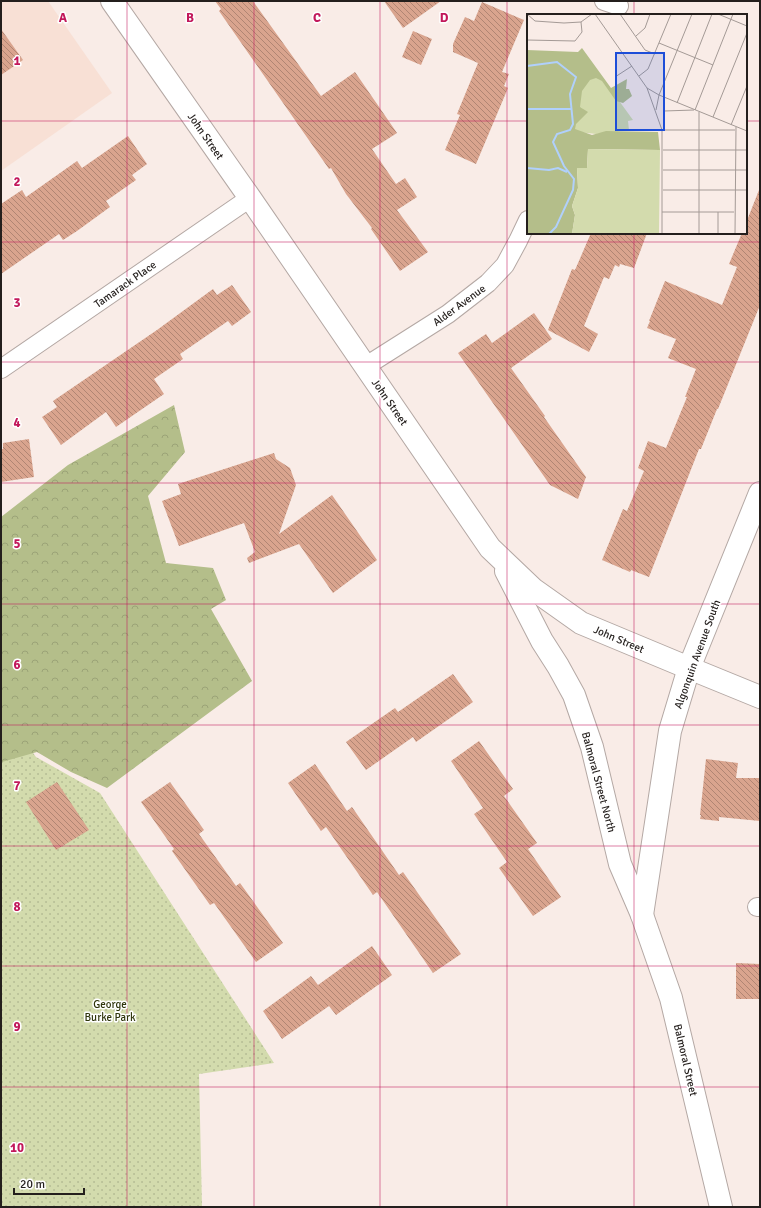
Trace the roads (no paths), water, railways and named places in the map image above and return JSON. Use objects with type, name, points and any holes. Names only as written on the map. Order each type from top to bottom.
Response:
[{"type":"main road","name":"John Street","points":[[112,1],[250,198],[490,548],[533,590],[581,623],[760,697]]},
{"type":"main road","name":"Algonquin Avenue South","points":[[642,915],[670,731],[689,668],[760,493]]},
{"type":"main road","name":"Balmoral Street North","points":[[490,548],[506,570],[542,641],[558,666],[574,696],[592,747],[620,864],[642,915]]},
{"type":"main road","name":"Balmoral Street","points":[[642,915],[671,998],[721,1207]]},
{"type":"street","name":"Tamarack Place","points":[[1,369],[250,198]]},
{"type":"street","name":"Alder Avenue","points":[[366,366],[448,314],[488,283],[505,265],[527,222]]},
{"type":"park label","name":"George Burke Park","points":[[110,1010]]}]
